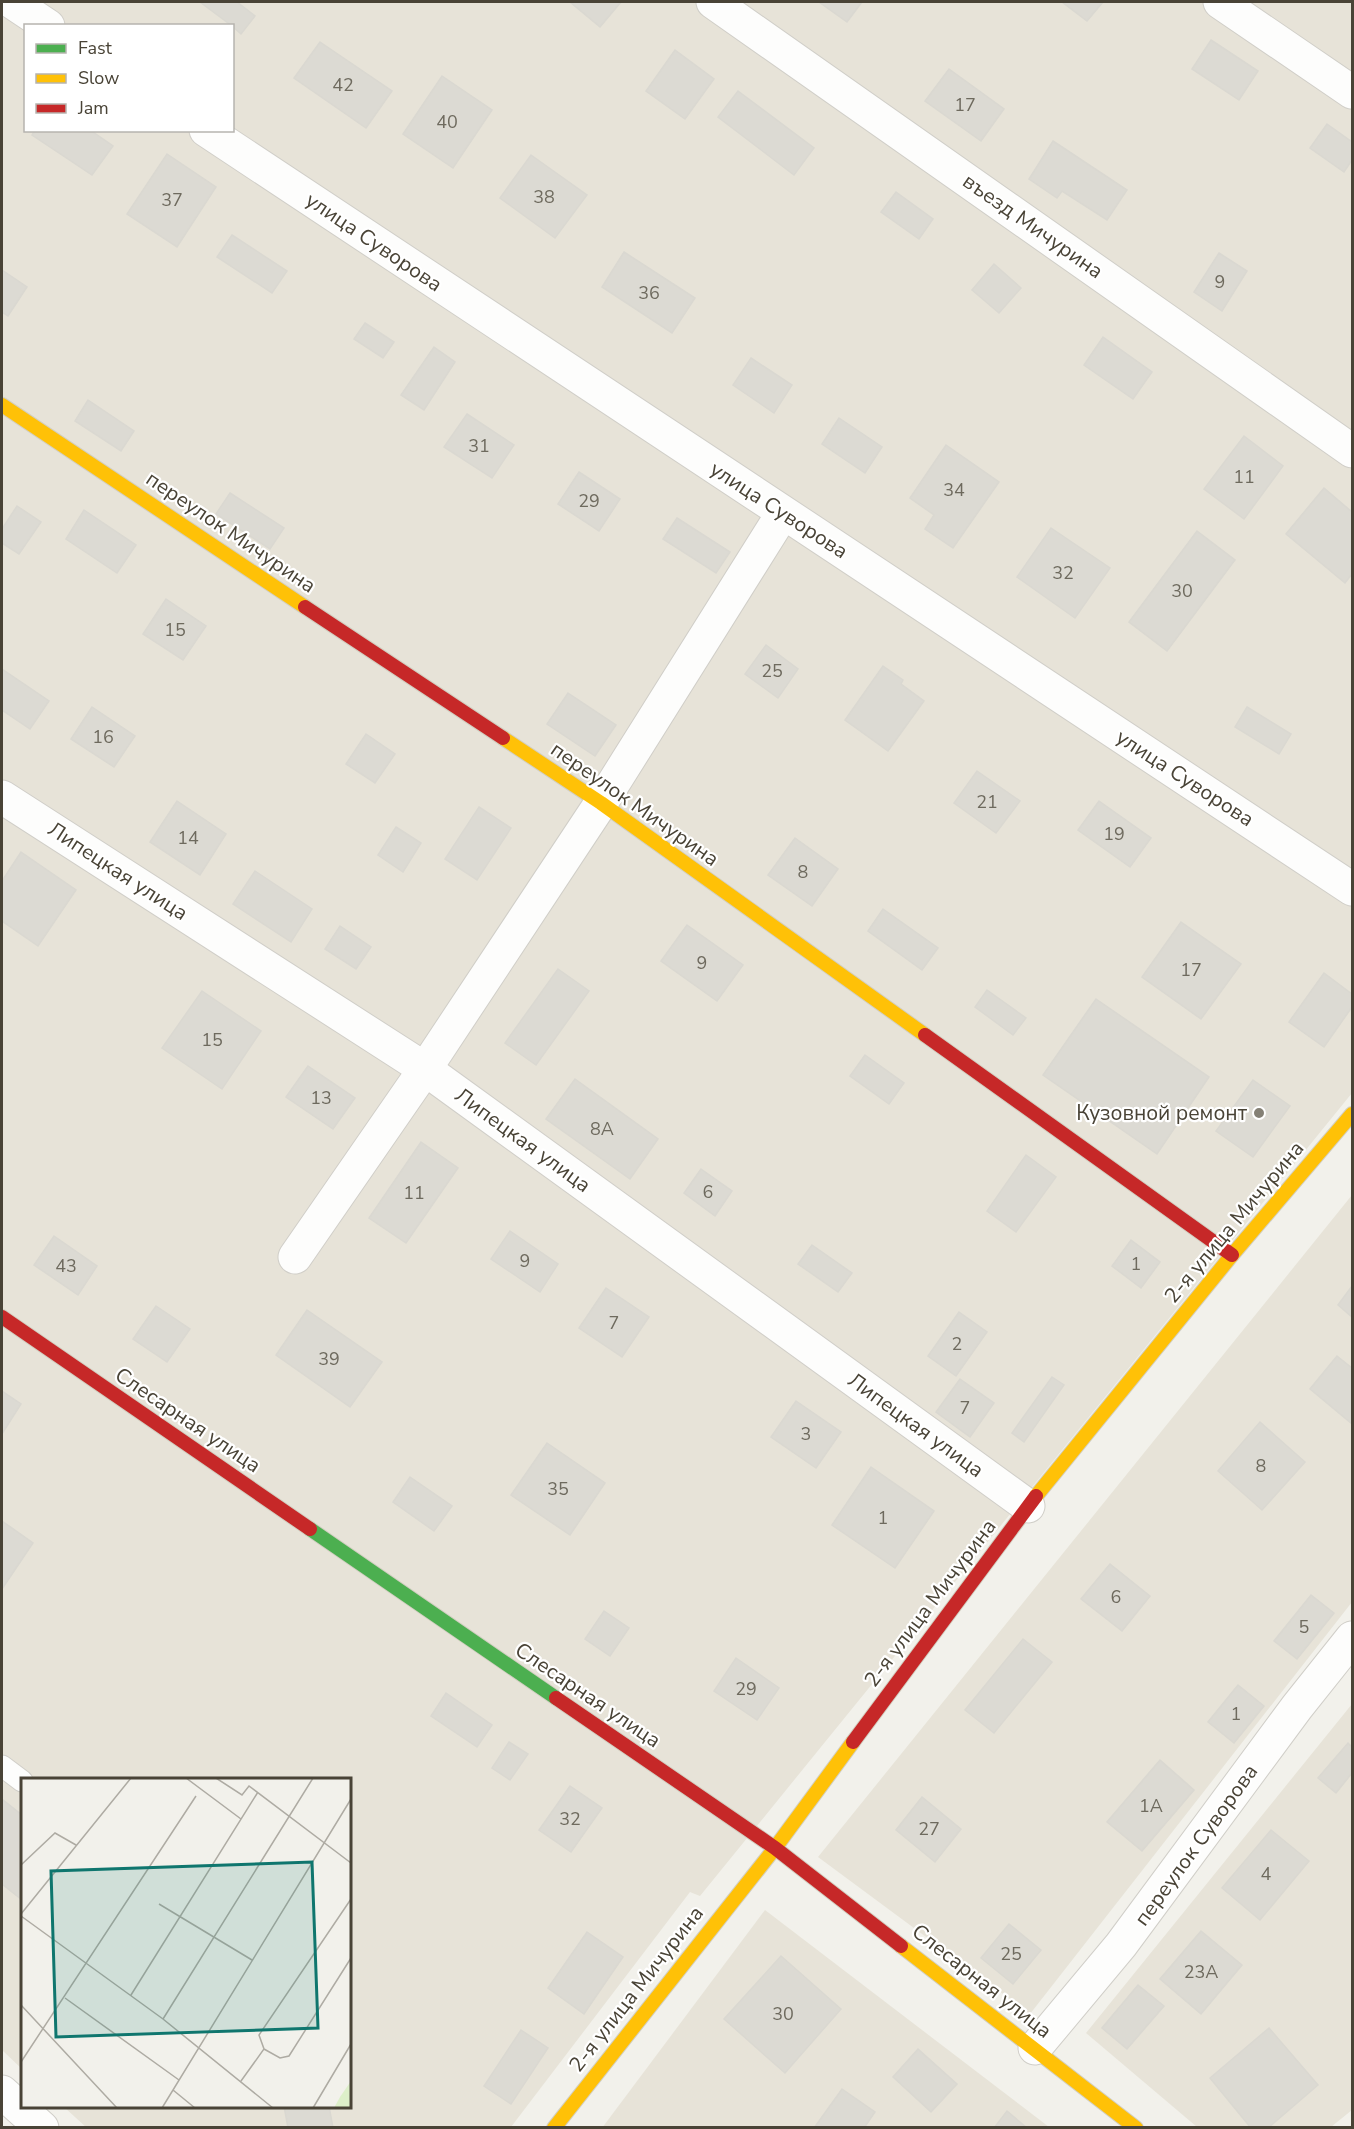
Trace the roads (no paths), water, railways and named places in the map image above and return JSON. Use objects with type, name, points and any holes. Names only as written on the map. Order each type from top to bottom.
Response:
[{"type":"street","points":[[12,2],[45,24]]},
{"type":"street","name":"въезд Мичурина","points":[[713,2],[1353,451]]},
{"type":"street","points":[[1220,2],[1353,92]]},
{"type":"street","name":"улица Суворова","points":[[209,132],[1353,889]]},
{"type":"street","name":"переулок Мичурина","points":[[2,405],[602,804],[1232,1255]]},
{"type":"street","points":[[295,1257],[425,1069],[602,804],[783,513]]},
{"type":"street","name":"Липецкая улица","points":[[2,796],[425,1069],[1028,1506]]},
{"type":"street","name":"2-я улица Мичурина","points":[[554,2127],[775,1848],[1028,1506],[1232,1255],[1353,1114]]},
{"type":"street","name":"Слесарная улица","points":[[2,1317],[775,1848],[1136,2127]]},
{"type":"street","name":"переулок Суворова","points":[[1035,2048],[1121,1945],[1297,1707],[1353,1638]]},
{"type":"street","points":[[2,2092],[42,2127]]},
{"type":"lane","points":[[2,1766],[21,1780]]},
{"type":"place","name":"Кузовной ремонт","points":[[1259,1113]]}]
